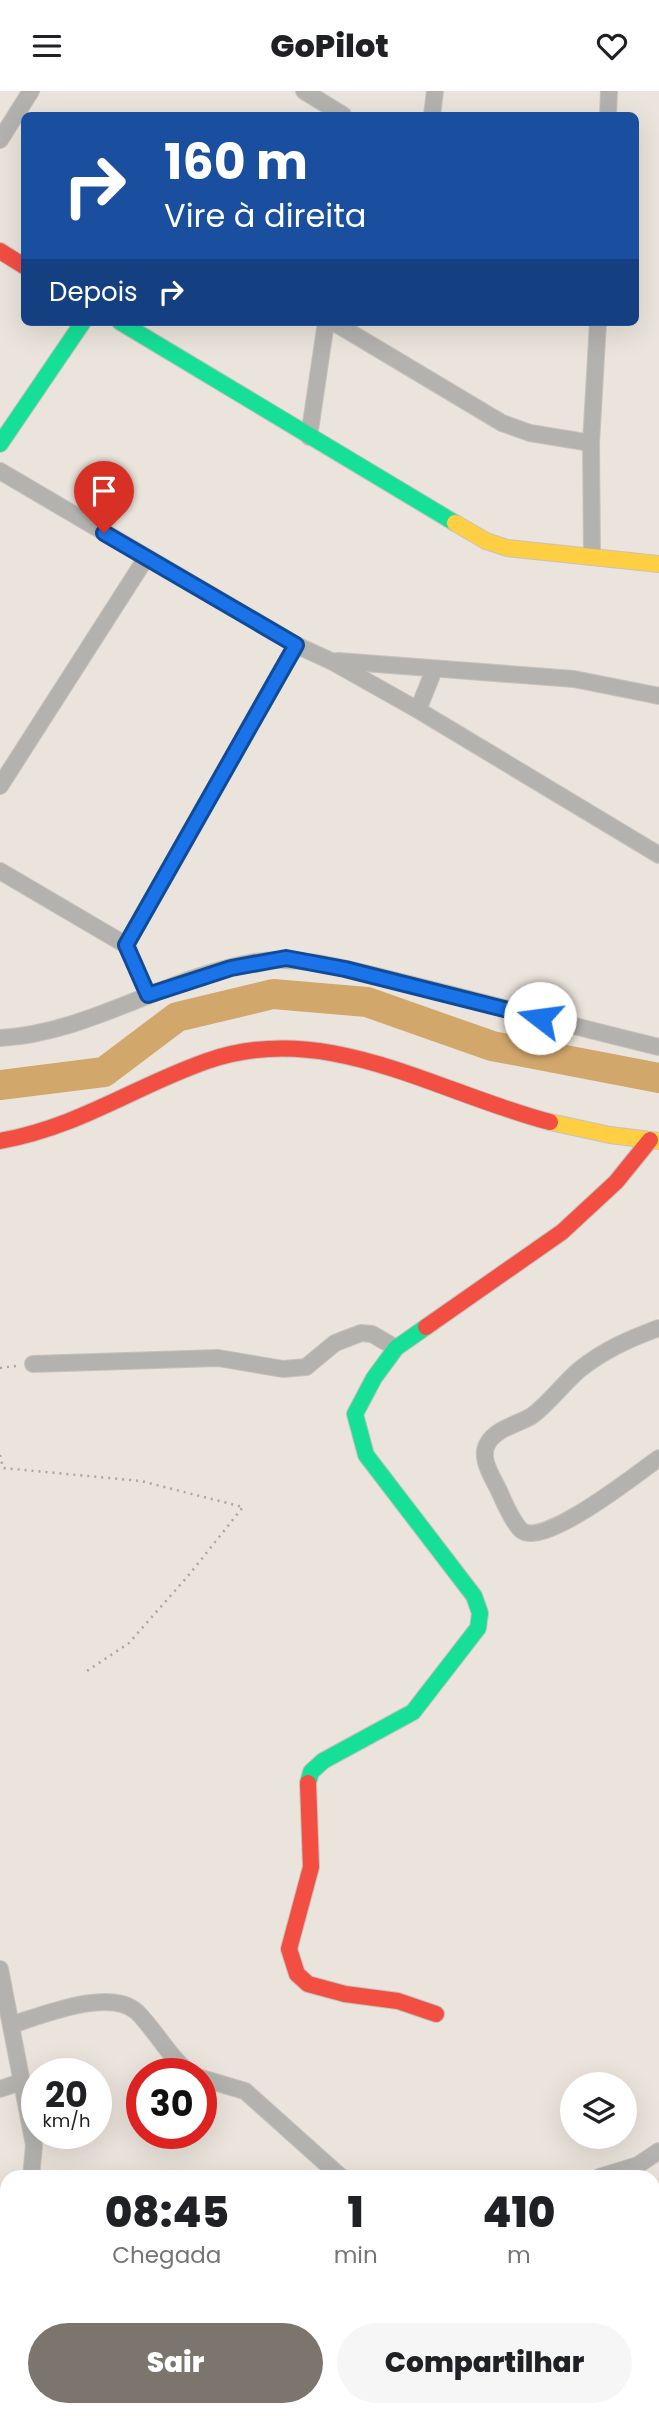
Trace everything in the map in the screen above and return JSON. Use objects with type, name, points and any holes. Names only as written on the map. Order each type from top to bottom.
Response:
[{"type":"street","points":[[0,140],[32,91]]},
{"type":"street","points":[[304,91],[338,112]]},
{"type":"street","points":[[432,112],[435,91]]},
{"type":"street","points":[[608,112],[609,91]]},
{"type":"street","points":[[0,251],[21,264]]},
{"type":"street","points":[[0,444],[80,326]]},
{"type":"street","points":[[127,326],[486,541],[507,548],[659,564]]},
{"type":"street","points":[[309,437],[325,326]]},
{"type":"street","points":[[340,326],[502,423],[530,433],[591,443]]},
{"type":"street","points":[[592,557],[591,443],[598,326]]},
{"type":"street","points":[[0,471],[296,645],[331,661],[418,710],[659,855]]},
{"type":"street","points":[[0,786],[146,558]]},
{"type":"street","points":[[126,945],[296,645]]},
{"type":"street","points":[[331,661],[574,679],[659,696]]},
{"type":"street","points":[[418,710],[434,670]]},
{"type":"street","points":[[0,871],[126,945],[148,995]]},
{"type":"street","points":[[0,1038],[35,1035],[231,968],[286,958],[345,969],[659,1047]]},
{"type":"street","points":[[0,1141],[51,1131],[199,1062],[239,1051],[279,1046],[337,1051],[369,1059],[467,1097],[554,1123],[655,1141]]},
{"type":"street","points":[[436,2014],[398,2001],[345,1994],[308,1984],[297,1974],[289,1949],[311,1867],[306,1789],[311,1772],[323,1761],[413,1712],[478,1628],[480,1613],[474,1596],[366,1455],[355,1414],[374,1378],[396,1348],[562,1232],[655,1141]]},
{"type":"street","points":[[659,1328],[613,1345],[578,1371],[533,1415],[494,1436],[485,1451],[486,1463],[505,1504],[521,1529],[529,1533],[539,1533],[572,1519],[659,1458]]},
{"type":"street","points":[[33,1364],[218,1359],[283,1369],[306,1367],[335,1343],[361,1333],[382,1338],[396,1348]]},
{"type":"street","points":[[0,1969],[21,2082],[0,2089]]},
{"type":"street","points":[[11,2025],[96,2001],[125,2003],[137,2013],[172,2058]]},
{"type":"street","points":[[217,2083],[245,2091],[333,2170]]},
{"type":"street","points":[[32,2170],[34,2149]]},
{"type":"street","points":[[622,2170],[638,2165],[659,2151]]},
{"type":"path","points":[[0,1455],[3,1468],[141,1481],[243,1507],[188,1576],[129,1643],[87,1671]]},
{"type":"waterway","points":[[0,1085],[104,1072],[177,1017],[273,994],[367,1002],[492,1046],[659,1078]]},
{"type":"traffic: fast","points":[[0,444],[80,326]]},
{"type":"traffic: fast","points":[[127,326],[455,523]]},
{"type":"traffic: fast","points":[[308,1783],[311,1772],[323,1761],[413,1712],[478,1628],[480,1613],[474,1596],[366,1455],[355,1414],[374,1378],[396,1348],[426,1327]]},
{"type":"traffic: slow","points":[[455,523],[486,541],[507,548],[659,564]]},
{"type":"traffic: slow","points":[[550,1122],[610,1135],[659,1141]]},
{"type":"traffic: jam","points":[[0,251],[21,264]]},
{"type":"traffic: jam","points":[[0,1141],[56,1126],[180,1071],[251,1050],[295,1049],[338,1054],[381,1065],[550,1122]]},
{"type":"traffic: jam","points":[[426,1327],[562,1232],[616,1182],[650,1140]]},
{"type":"traffic: jam","points":[[308,1783],[311,1867],[289,1949],[297,1974],[308,1984],[345,1994],[398,2001],[436,2014]]},
{"type":"route","points":[[104,533],[296,645],[126,945],[148,995],[204,975],[254,962],[286,958],[345,969],[540,1018]]}]
